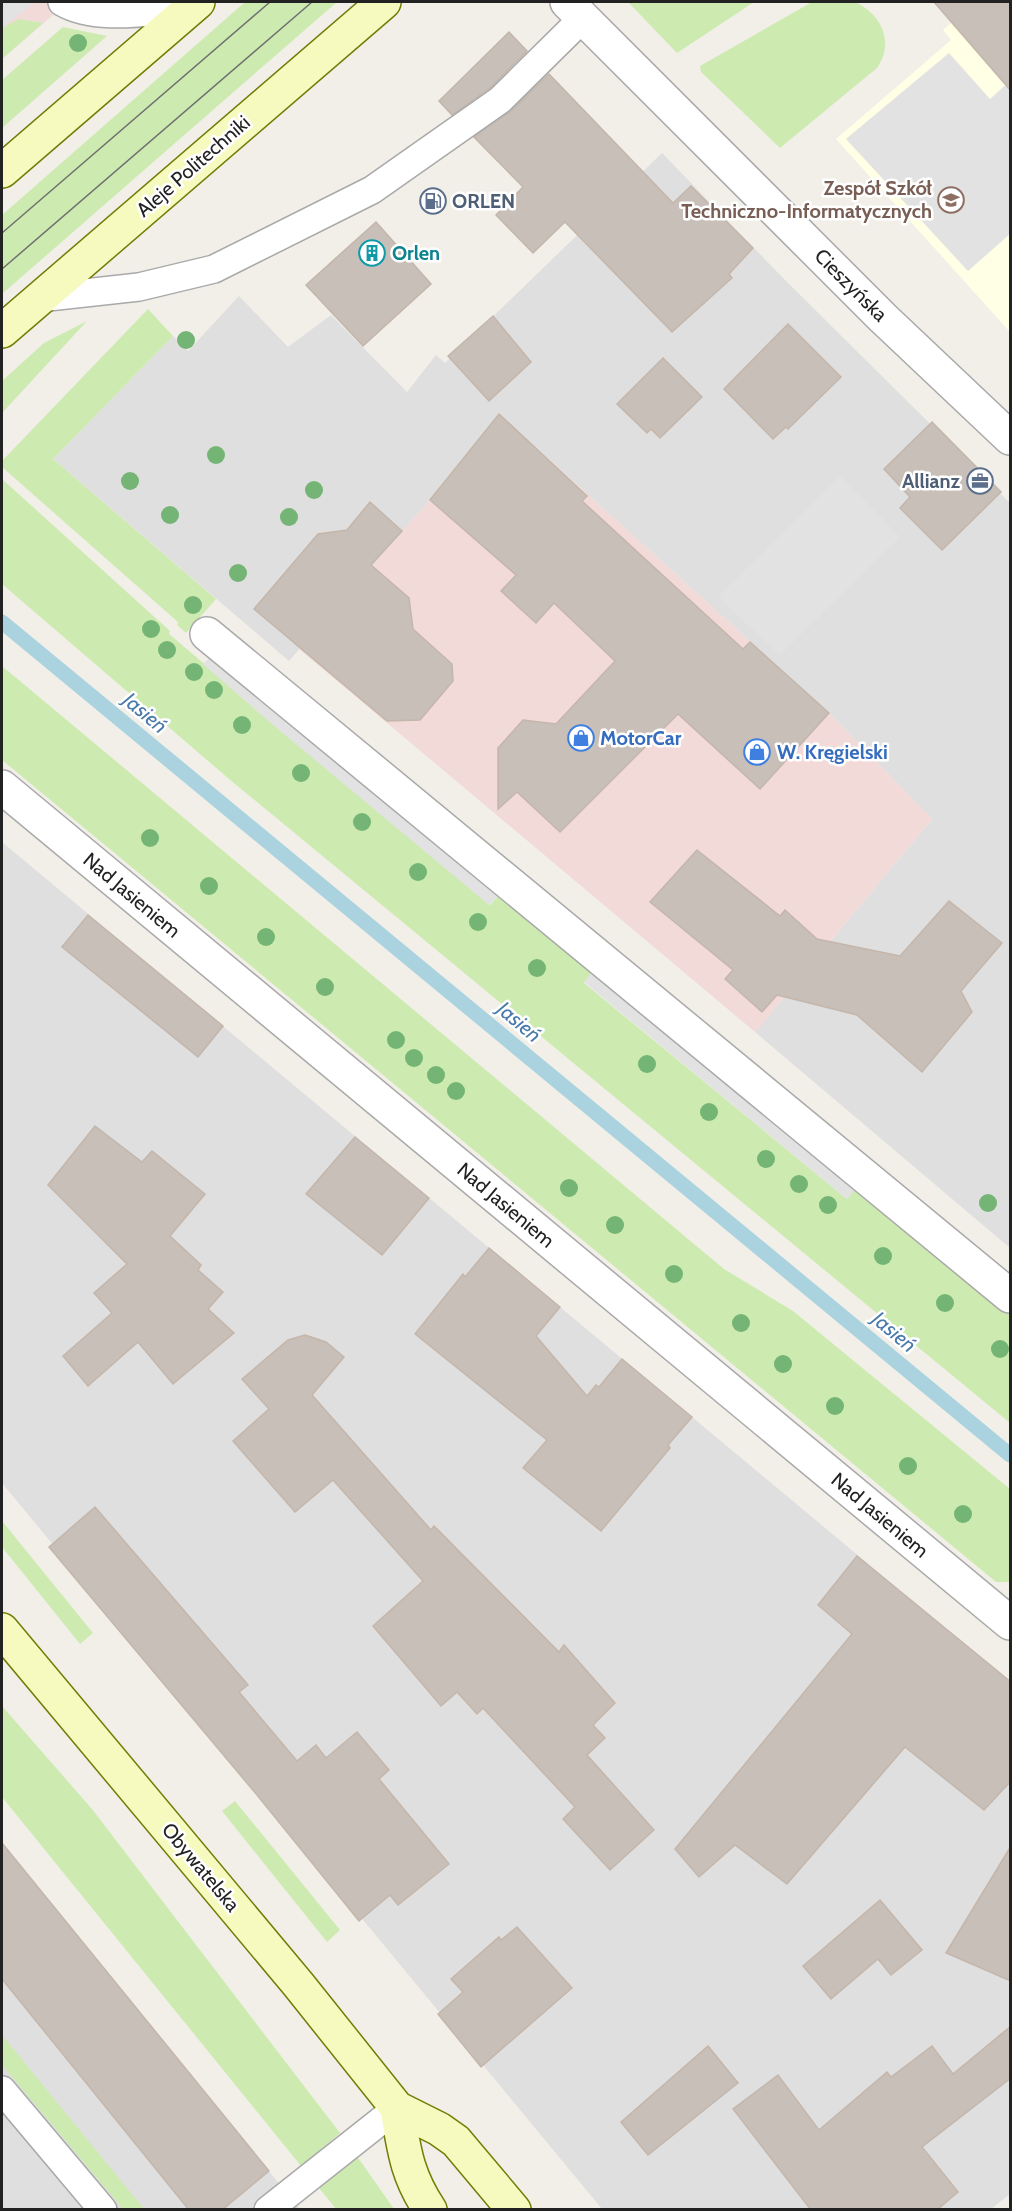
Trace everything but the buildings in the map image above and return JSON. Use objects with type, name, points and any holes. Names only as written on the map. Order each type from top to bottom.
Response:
[{"type":"main road","name":"Aleje Politechniki","points":[[2,331],[384,2]]},
{"type":"main road","points":[[2,171],[194,5]]},
{"type":"main road","name":"Obywatelska","points":[[2,1629],[291,1975],[397,2108],[439,2129],[456,2141],[514,2210]]},
{"type":"main road","name":"Obywatelska","points":[[397,2108],[407,2168],[430,2210]]},
{"type":"street","name":"Cieszyńska","points":[[575,10],[883,318],[1011,438]]},
{"type":"street","points":[[207,634],[1011,1296]]},
{"type":"street","name":"Nad Jasieniem","points":[[2,787],[1011,1623]]},
{"type":"lane","points":[[63,2],[73,8],[98,14],[194,5]]},
{"type":"lane","points":[[39,298],[155,284],[214,269],[372,190],[500,100],[575,10]]},
{"type":"lane","points":[[2,2090],[102,2210]]},
{"type":"lane","points":[[268,2210],[397,2108]]},
{"type":"shaded area","points":[[2,2],[68,2],[2,59]]},
{"type":"shaded area","points":[[2,2],[35,2],[2,28]]},
{"type":"shaded area","name":"Zespół Szkół Techniczno-Informatycznych","points":[[934,2],[1010,2],[1010,332],[836,139],[951,40],[943,30],[952,22]]},
{"type":"shaded area","name":"Zespół Szkół Techniczno-Informatycznych","points":[[949,53],[990,99],[1010,81],[1010,234],[968,271],[846,139]]},
{"type":"shaded area","points":[[662,153],[783,278],[1010,503],[1010,1248],[755,1032],[932,819],[829,713],[499,414],[430,500],[289,661],[53,459],[173,336],[188,351],[239,296],[288,347],[331,315],[407,392],[436,355],[445,363]]},
{"type":"shaded area","points":[[499,414],[829,713],[932,819],[755,1032],[299,649],[430,500]]},
{"type":"shaded area","points":[[840,476],[900,537],[780,655],[718,597]]},
{"type":"shaded area","points":[[212,655],[257,696],[498,896],[489,905],[273,725],[203,664]]},
{"type":"shaded area","points":[[2,842],[1010,1682],[1010,2194],[991,2209],[602,2209],[2,1483]]},
{"type":"shaded area","points":[[593,971],[856,1188],[847,1199],[584,982]]},
{"type":"shaded area","points":[[2,1843],[299,2208],[300,2209],[2,2209]]},
{"type":"green space","points":[[850,1],[865,8],[879,22],[885,40],[885,49],[877,68],[780,148],[701,72],[700,66],[812,2]]},
{"type":"green space","points":[[245,2],[337,2],[2,294],[2,215]]},
{"type":"green space","points":[[628,2],[754,2],[677,53]]},
{"type":"green space","points":[[19,19],[43,23],[2,59],[2,28]]},
{"type":"green space","points":[[63,27],[107,36],[2,128],[2,80]]},
{"type":"green space","points":[[148,309],[173,336],[53,459],[216,599],[186,633],[177,625],[178,622],[2,467],[2,461]]},
{"type":"green space","points":[[87,321],[2,413],[2,381],[44,343]]},
{"type":"green space","points":[[2,479],[170,631],[169,634],[490,905],[498,896],[593,971],[584,983],[847,1199],[856,1188],[1010,1314],[1010,1423],[229,779],[2,584]]},
{"type":"green space","points":[[2,666],[724,1269],[793,1311],[1010,1489],[1010,1582],[996,1582],[2,760]]},
{"type":"green space","points":[[2,1521],[93,1633],[80,1644],[2,1547]]},
{"type":"green space","points":[[2,1706],[92,1809],[340,2133],[301,2166],[2,1797]]},
{"type":"green space","points":[[235,1801],[340,1930],[327,1942],[222,1811]]},
{"type":"green space","points":[[2,2035],[144,2209],[123,2209],[2,2065]]},
{"type":"green space","points":[[354,2152],[394,2209],[336,2209],[315,2183]]},
{"type":"waterway","name":"Jasień","points":[[2,622],[1010,1455]]},
{"type":"tram line","points":[[2,233],[270,2]]},
{"type":"tram line","points":[[2,269],[312,2]]},
{"type":"place","name":"Zespół Szkół Techniczno-Informatycznych","points":[[951,200]]},
{"type":"place","name":"ORLEN","points":[[433,201]]},
{"type":"place","name":"Orlen","points":[[372,253]]},
{"type":"place","name":"Allianz","points":[[980,481]]},
{"type":"place","name":"MotorCar","points":[[581,738]]},
{"type":"place","name":"W. Kręgielski","points":[[757,752]]}]
